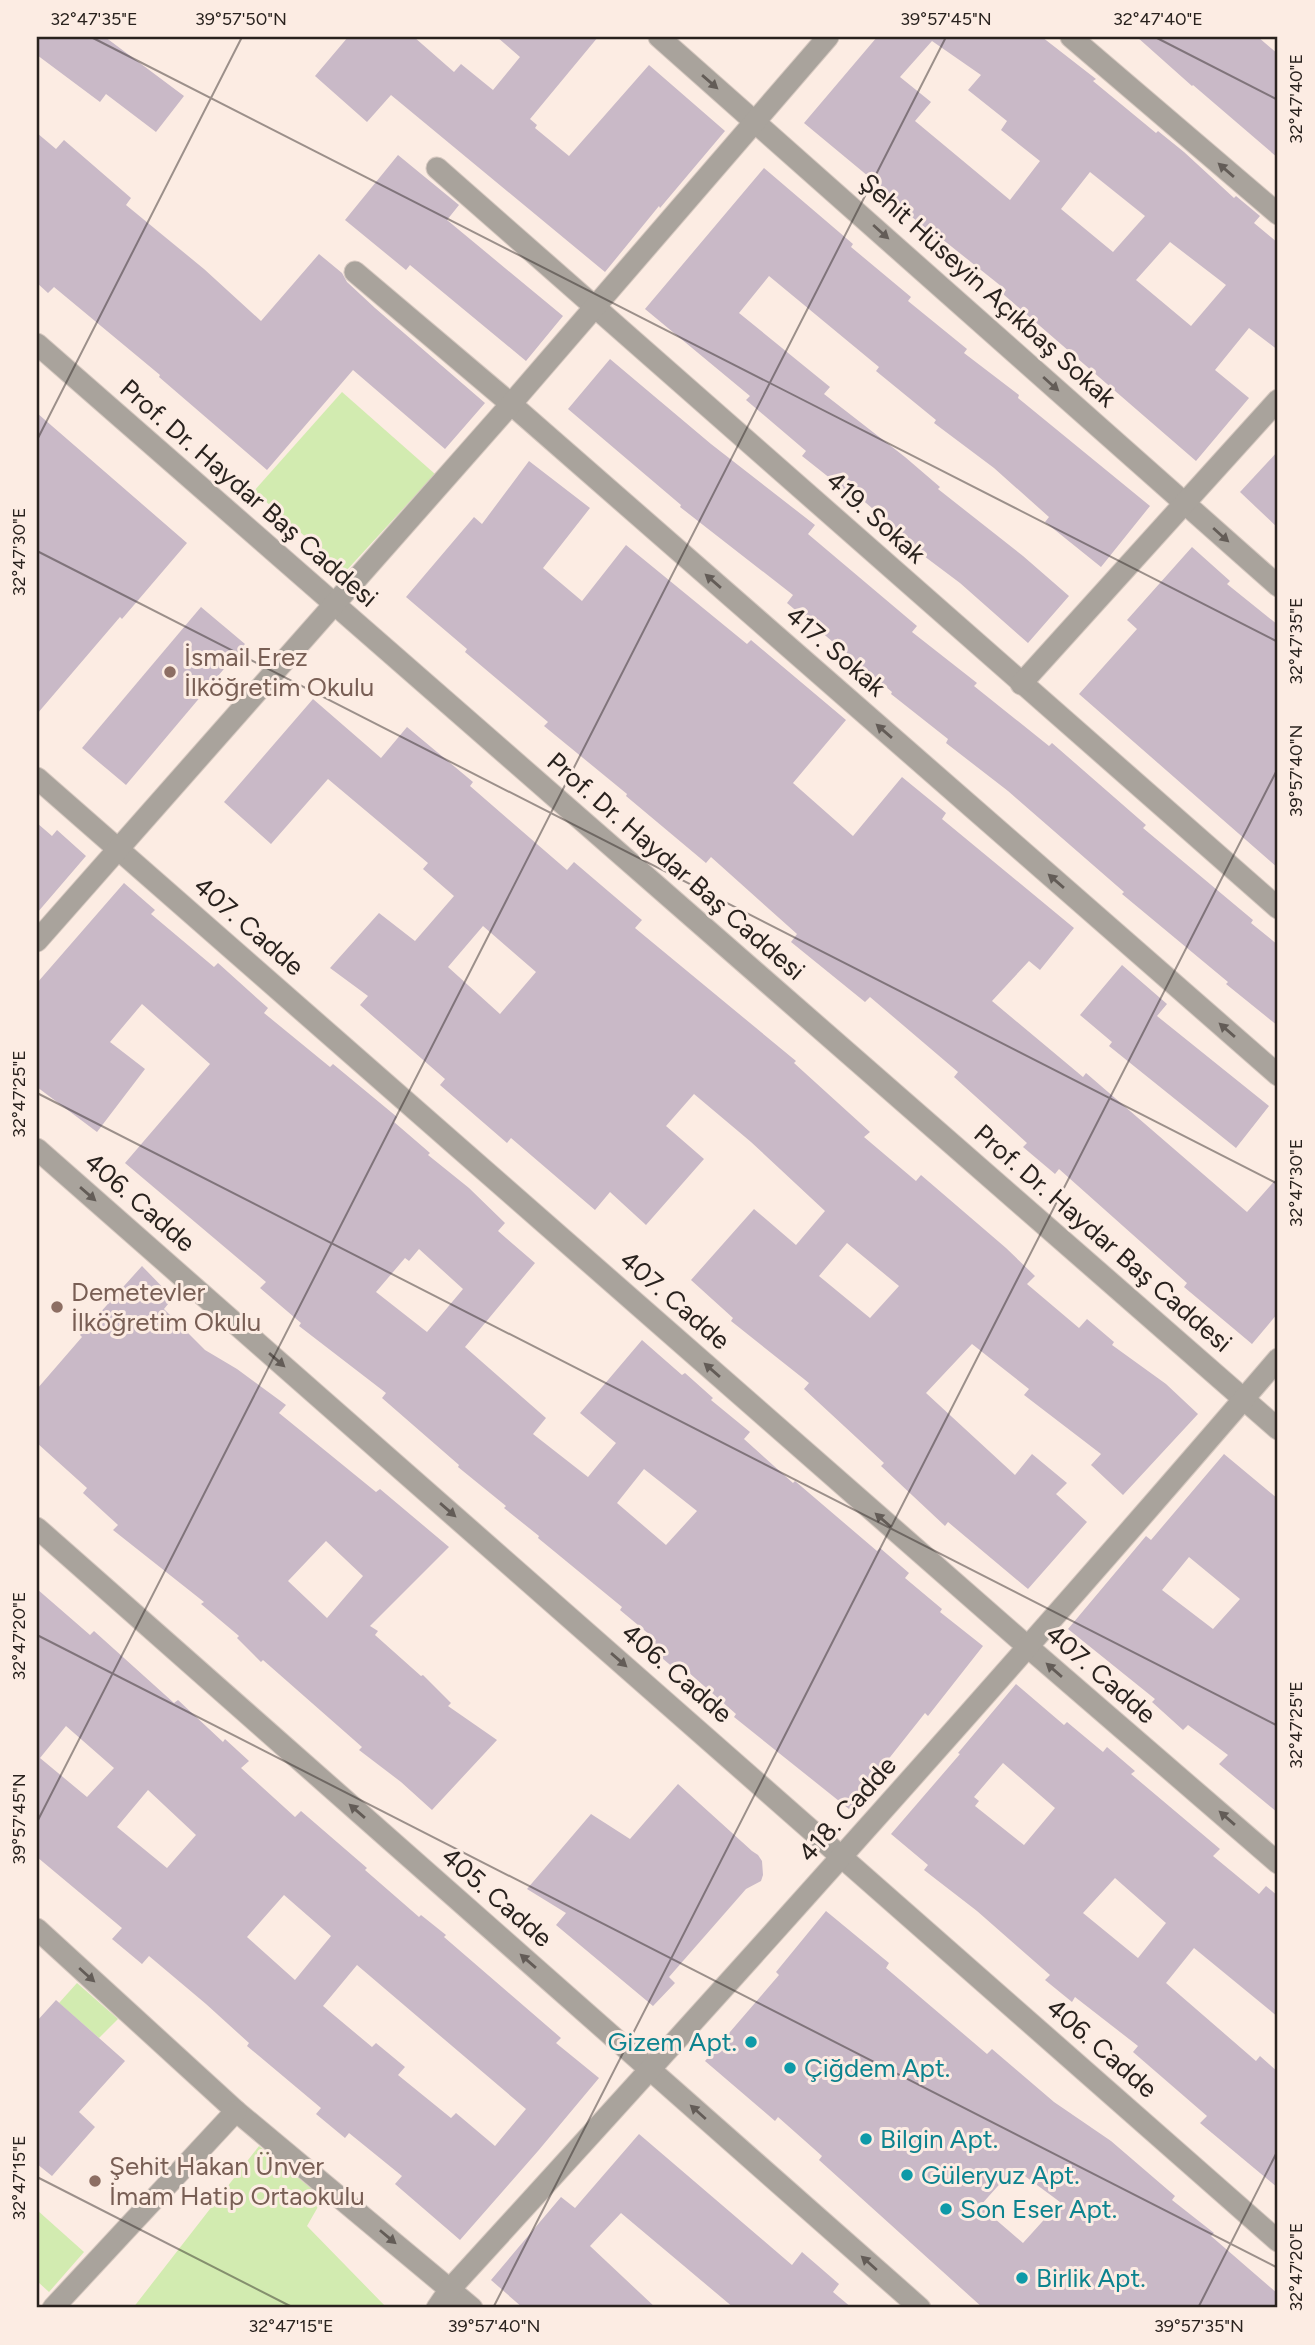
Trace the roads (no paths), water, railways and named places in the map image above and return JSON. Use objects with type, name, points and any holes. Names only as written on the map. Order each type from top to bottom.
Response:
[{"type":"street","name":"Şehit Hüseyin Açıkbaş Sokak","points":[[659,37],[1278,586]]},
{"type":"street","points":[[37,941],[511,404],[828,37]]},
{"type":"street","points":[[1071,37],[1278,214]]},
{"type":"street","name":"419. Sokak","points":[[437,168],[1278,908]]},
{"type":"street","name":"417. Sokak","points":[[355,272],[511,404],[1278,1075]]},
{"type":"street","name":"Prof. Dr. Haydar Baş Caddesi","points":[[37,344],[1278,1429]]},
{"type":"street","points":[[1021,684],[1278,400]]},
{"type":"street","name":"407. Cadde","points":[[37,778],[1278,1863]]},
{"type":"street","name":"406. Cadde","points":[[37,1149],[1278,2241]]},
{"type":"street","name":"418. Cadde","points":[[437,2308],[450,2289],[651,2070],[1028,1647],[1278,1359]]},
{"type":"street","name":"405. Cadde","points":[[37,1528],[920,2308]]},
{"type":"street","points":[[39,1937],[236,2111],[472,2308]]},
{"type":"street","points":[[53,2308],[236,2111]]},
{"type":"place","name":"İsmail Erez İlköğretim Okulu","points":[[170,672]]},
{"type":"place","name":"Demetevler İlköğretim Okulu","points":[[57,1307]]},
{"type":"place","name":"Gizem Apt.","points":[[751,2042]]},
{"type":"place","name":"Çiğdem Apt.","points":[[790,2068]]},
{"type":"place","name":"Bilgin Apt.","points":[[866,2139]]},
{"type":"place","name":"Güleryuz Apt.","points":[[907,2175]]},
{"type":"place","name":"Şehit Hakan Ünver İmam Hatip Ortaokulu","points":[[95,2181]]},
{"type":"place","name":"Son Eser Apt.","points":[[946,2209]]},
{"type":"place","name":"Birlik Apt.","points":[[1022,2278]]}]
